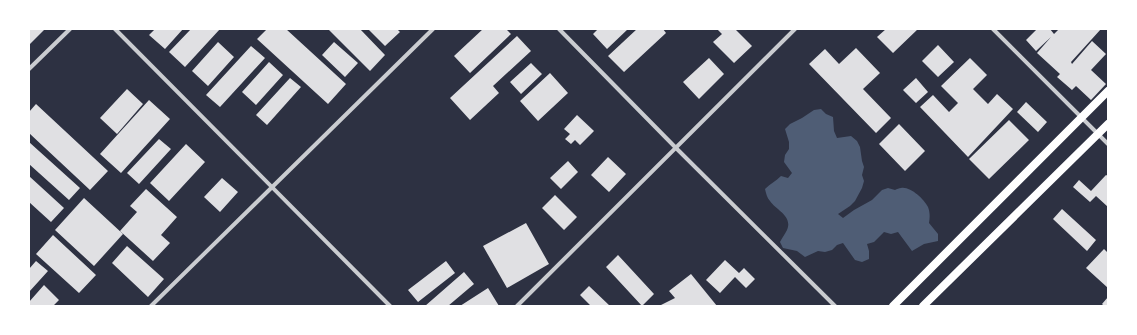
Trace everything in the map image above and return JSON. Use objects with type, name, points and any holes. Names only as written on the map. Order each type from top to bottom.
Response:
[{"type":"main road","points":[[893,306],[1108,91]]},
{"type":"main road","points":[[923,306],[1097,133],[1108,124]]},
{"type":"street","points":[[29,69],[70,29]]},
{"type":"street","points":[[115,29],[390,306]]},
{"type":"street","points":[[151,306],[432,29]]},
{"type":"street","points":[[559,29],[835,306]]},
{"type":"street","points":[[517,306],[795,29]]},
{"type":"street","points":[[993,29],[1108,144]]},
{"type":"water","points":[[821,109],[826,114],[833,117],[834,131],[837,138],[851,136],[857,141],[860,147],[864,167],[862,175],[864,181],[855,201],[838,214],[843,218],[872,200],[882,190],[888,188],[895,190],[905,188],[920,197],[928,207],[930,217],[929,223],[938,234],[938,241],[924,244],[912,251],[898,232],[891,234],[884,232],[874,242],[867,244],[869,259],[862,262],[855,260],[843,243],[837,245],[832,250],[825,252],[818,251],[805,257],[797,251],[783,248],[780,242],[787,230],[788,221],[786,217],[769,200],[765,189],[781,176],[788,178],[792,173],[784,162],[785,155],[789,149],[789,142],[785,129],[790,124],[814,110]]},
{"type":"building","points":[[29,29],[45,29],[29,45]]},
{"type":"building","points":[[155,29],[183,29],[165,49],[149,35]]},
{"type":"building","points":[[191,29],[220,29],[185,67],[169,52]]},
{"type":"building","points":[[267,29],[286,29],[346,84],[328,104],[257,39]]},
{"type":"building","points":[[328,29],[360,29],[385,55],[370,71]]},
{"type":"building","points":[[368,29],[397,29],[400,32],[385,46]]},
{"type":"building","points":[[483,29],[506,29],[511,34],[470,73],[454,56]]},
{"type":"building","points":[[598,29],[628,29],[607,49],[593,34]]},
{"type":"building","points":[[637,29],[663,29],[666,33],[624,72],[608,56]]},
{"type":"building","points":[[717,29],[735,29],[752,46],[734,63],[713,42],[722,34]]},
{"type":"building","points":[[886,29],[918,29],[893,53],[877,37]]},
{"type":"building","points":[[1037,29],[1050,29],[1054,34],[1059,29],[1101,29],[1071,62],[1072,64],[1092,41],[1106,54],[1091,70],[1106,84],[1091,100],[1076,86],[1072,90],[1057,77],[1060,74],[1037,53],[1051,37],[1036,51],[1026,40]]},
{"type":"building","points":[[517,36],[531,51],[493,86],[499,93],[470,120],[450,98]]},
{"type":"building","points":[[218,42],[234,57],[208,86],[192,71]]},
{"type":"building","points":[[334,42],[358,63],[345,77],[322,55]]},
{"type":"building","points":[[938,45],[954,62],[938,77],[922,61]]},
{"type":"building","points":[[251,46],[265,58],[220,107],[206,95]]},
{"type":"building","points":[[856,48],[880,73],[863,89],[891,118],[876,133],[809,64],[825,49],[839,64]]},
{"type":"building","points":[[709,58],[724,74],[699,99],[683,82]]},
{"type":"building","points":[[970,58],[987,75],[973,89],[988,104],[997,94],[1013,109],[968,157],[920,107],[933,95],[949,112],[958,103],[941,86]]},
{"type":"building","points":[[269,62],[283,75],[256,105],[242,92]]},
{"type":"building","points":[[531,63],[542,74],[521,94],[510,82]]},
{"type":"building","points":[[550,73],[568,93],[538,121],[520,101]]},
{"type":"building","points":[[290,78],[301,87],[267,125],[256,115]]},
{"type":"building","points":[[916,78],[928,92],[916,103],[903,90]]},
{"type":"building","points":[[127,89],[143,104],[117,134],[100,118]]},
{"type":"building","points":[[149,100],[170,119],[121,173],[100,154]]},
{"type":"building","points":[[1026,102],[1047,122],[1038,132],[1017,112]]},
{"type":"building","points":[[36,104],[108,171],[90,190],[29,133],[29,112]]},
{"type":"building","points":[[577,115],[594,131],[580,145],[575,140],[571,144],[565,139],[570,134],[564,129]]},
{"type":"building","points":[[1009,120],[1029,140],[989,179],[969,159]]},
{"type":"building","points":[[899,124],[925,151],[905,171],[879,144]]},
{"type":"building","points":[[159,139],[171,149],[139,184],[127,173]]},
{"type":"building","points":[[29,142],[80,188],[69,200],[29,164]]},
{"type":"building","points":[[186,144],[205,162],[169,201],[150,183]]},
{"type":"building","points":[[608,157],[626,174],[609,192],[591,175]]},
{"type":"building","points":[[568,161],[578,172],[561,189],[550,178]]},
{"type":"building","points":[[1106,175],[1108,176],[1108,207],[1096,196],[1090,202],[1073,187],[1079,180],[1091,191]]},
{"type":"building","points":[[29,176],[64,208],[51,222],[29,202]]},
{"type":"building","points":[[222,178],[238,192],[220,212],[204,197]]},
{"type":"building","points":[[146,189],[177,217],[161,235],[170,243],[153,261],[120,231],[137,212],[130,206]]},
{"type":"building","points":[[555,195],[577,217],[564,230],[542,208]]},
{"type":"building","points":[[84,198],[123,234],[94,266],[55,230]]},
{"type":"building","points":[[1062,209],[1096,240],[1087,251],[1053,219]]},
{"type":"building","points":[[526,223],[549,264],[507,288],[483,246]]},
{"type":"building","points":[[53,235],[96,275],[79,293],[36,254]]},
{"type":"building","points":[[127,246],[164,279],[148,297],[112,263]]},
{"type":"building","points":[[1104,249],[1108,253],[1108,288],[1086,268]]},
{"type":"building","points":[[618,255],[654,294],[642,306],[606,267]]},
{"type":"building","points":[[725,260],[739,273],[744,268],[755,279],[746,288],[735,277],[720,293],[706,280]]},
{"type":"building","points":[[36,261],[48,271],[29,292],[29,269]]},
{"type":"building","points":[[446,261],[455,273],[418,302],[408,290]]},
{"type":"building","points":[[464,272],[474,284],[448,306],[425,306]]},
{"type":"building","points":[[691,274],[717,306],[659,306],[675,298],[669,291]]},
{"type":"building","points":[[44,285],[59,300],[53,306],[29,306],[29,302]]},
{"type":"building","points":[[589,286],[610,306],[591,306],[580,295]]},
{"type":"building","points":[[488,288],[499,306],[460,306]]},
{"type":"building","points":[[1108,297],[1108,306],[1104,306],[1102,304]]}]
